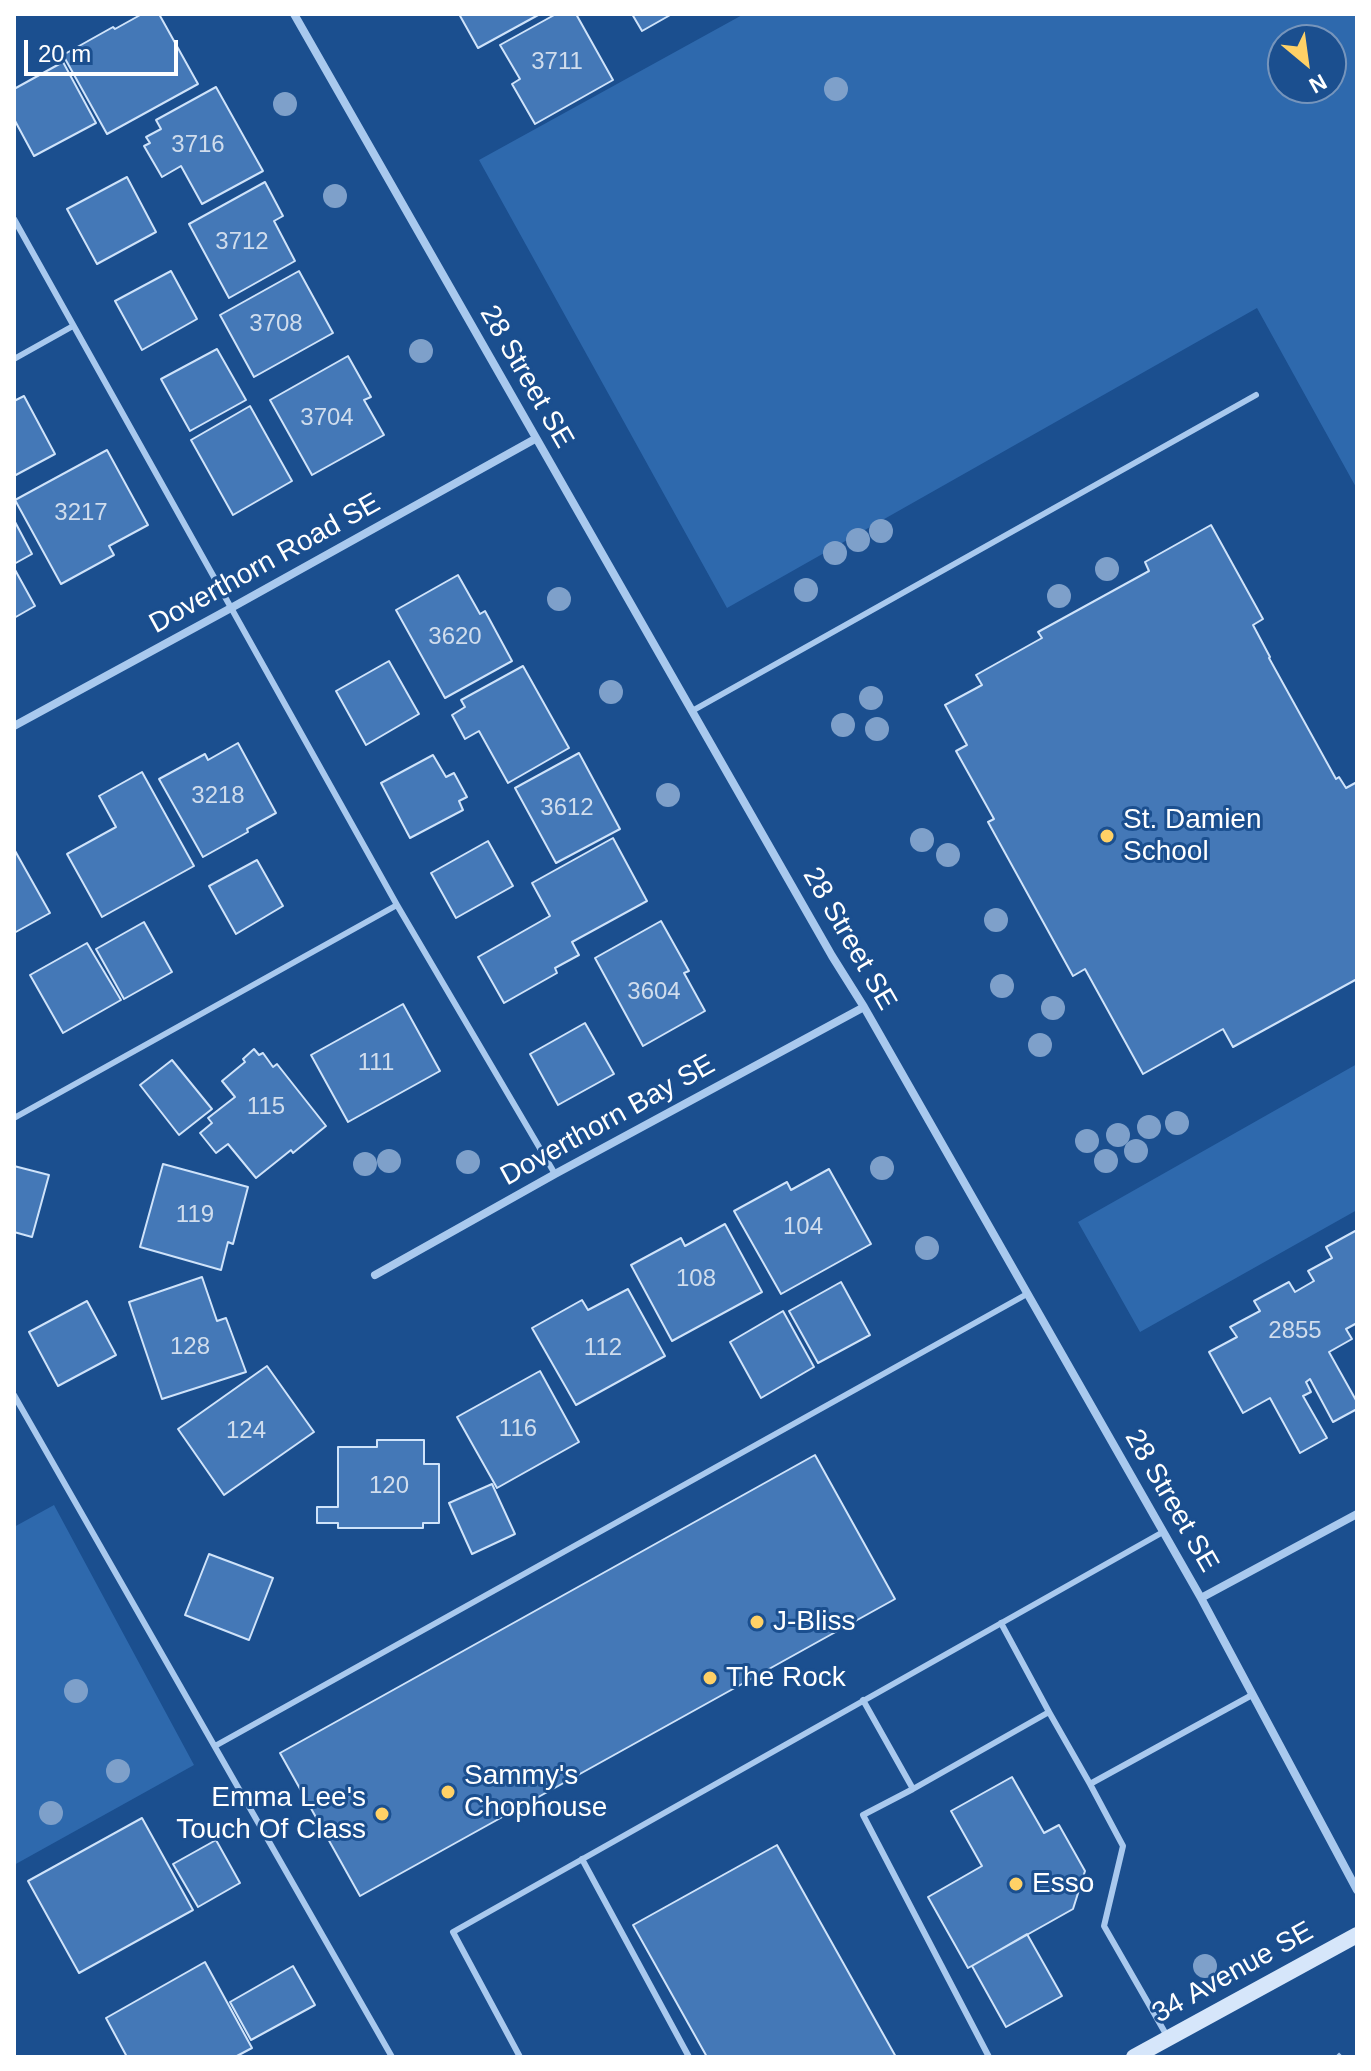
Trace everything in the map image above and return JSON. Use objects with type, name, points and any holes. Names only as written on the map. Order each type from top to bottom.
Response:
[{"type":"street","name":"28 Street SE","points":[[294,14],[1201,1598],[1357,1890]]},
{"type":"street","name":"Doverthorn Road SE","points":[[14,726],[535,439]]},
{"type":"street","name":"Doverthorn Bay SE","points":[[375,1275],[864,1007]]},
{"type":"street","points":[[1201,1598],[1357,1514]]},
{"type":"street","name":"34 Avenue SE","points":[[1134,2057],[1357,1935]]},
{"type":"lane","points":[[14,219],[397,905],[555,1174]]},
{"type":"lane","points":[[14,359],[73,326]]},
{"type":"lane","points":[[692,711],[1256,395]]},
{"type":"lane","points":[[14,1118],[397,905]]},
{"type":"lane","points":[[215,1746],[1027,1294]]},
{"type":"lane","points":[[14,1395],[392,2057]]},
{"type":"lane","points":[[520,2057],[453,1932],[1163,1532]]},
{"type":"lane","points":[[1001,1623],[1123,1846],[1104,1926],[1168,2039]]},
{"type":"lane","points":[[1090,1784],[1252,1695]]},
{"type":"lane","points":[[863,1700],[913,1789]]},
{"type":"lane","points":[[989,2057],[863,1815],[1049,1712]]},
{"type":"lane","points":[[582,1859],[689,2057]]},
{"type":"path","points":[[1338,2057],[1344,2051]]},
{"type":"shaded area","points":[[744,14],[1357,14],[1357,489],[1257,308],[727,608],[479,160]]},
{"type":"shaded area","points":[[1357,1064],[1357,1210],[1140,1332],[1078,1222]]},
{"type":"shaded area","points":[[54,1505],[194,1765],[14,1865],[14,1527]]},
{"type":"building","points":[[142,14],[159,14],[198,84],[107,134],[63,55]]},
{"type":"building","points":[[459,14],[540,14],[478,48]]},
{"type":"building","points":[[556,14],[576,14],[613,80],[535,124],[512,84],[520,79],[500,45]]},
{"type":"building","points":[[632,14],[672,14],[642,31]]},
{"type":"building","points":[[63,62],[96,123],[34,156],[14,119],[14,89]]},
{"type":"building","points":[[216,87],[263,171],[202,204],[181,166],[162,177],[144,146],[150,143],[146,137],[161,129],[156,120]]},
{"type":"building","points":[[127,177],[156,232],[97,264],[67,209]]},
{"type":"building","points":[[265,182],[283,216],[274,221],[295,261],[229,298],[189,224]]},
{"type":"building","points":[[171,271],[197,319],[142,350],[115,301]]},
{"type":"building","points":[[299,271],[333,333],[254,377],[220,315]]},
{"type":"building","points":[[217,349],[246,400],[190,431],[161,379]]},
{"type":"building","points":[[348,356],[371,397],[364,400],[384,435],[312,475],[270,400]]},
{"type":"building","points":[[24,396],[55,454],[14,476],[14,401]]},
{"type":"building","points":[[250,406],[292,481],[233,515],[191,440]]},
{"type":"building","points":[[107,450],[148,525],[109,546],[114,555],[61,584],[15,500]]},
{"type":"building","points":[[14,520],[32,554],[14,564]]},
{"type":"building","points":[[1211,525],[1263,619],[1253,625],[1269,658],[1336,779],[1339,777],[1346,788],[1357,782],[1357,979],[1233,1047],[1223,1029],[1143,1074],[1085,969],[1073,976],[988,822],[994,819],[956,751],[967,745],[945,705],[982,685],[976,675],[1042,638],[1038,632],[1149,571],[1145,562]]},
{"type":"building","points":[[14,568],[35,606],[14,618]]},
{"type":"building","points":[[458,575],[480,614],[485,611],[512,661],[445,698],[396,610]]},
{"type":"building","points":[[389,661],[419,714],[366,745],[336,691]]},
{"type":"building","points":[[523,666],[569,748],[508,783],[479,731],[465,739],[452,715],[465,707],[461,700]]},
{"type":"building","points":[[238,743],[276,813],[203,857],[159,779],[205,754],[208,760]]},
{"type":"building","points":[[579,753],[620,829],[556,863],[515,788]]},
{"type":"building","points":[[433,755],[446,777],[454,773],[467,797],[459,801],[463,810],[410,838],[381,783]]},
{"type":"building","points":[[142,772],[194,866],[102,917],[67,854],[116,827],[99,796]]},
{"type":"building","points":[[613,838],[647,901],[572,942],[579,955],[555,968],[557,973],[504,1003],[478,957],[550,916],[532,883]]},
{"type":"building","points":[[488,841],[513,886],[456,918],[431,873]]},
{"type":"building","points":[[14,849],[50,913],[14,933]]},
{"type":"building","points":[[257,860],[283,906],[236,934],[209,886]]},
{"type":"building","points":[[661,921],[689,971],[684,973],[705,1011],[643,1046],[595,958]]},
{"type":"building","points":[[144,922],[172,972],[124,999],[96,949]]},
{"type":"building","points":[[87,943],[121,1000],[63,1033],[30,975]]},
{"type":"building","points":[[403,1004],[440,1071],[348,1122],[311,1055]]},
{"type":"building","points":[[585,1023],[614,1074],[558,1105],[530,1054]]},
{"type":"building","points":[[254,1049],[259,1055],[263,1053],[273,1067],[277,1064],[326,1126],[256,1178],[228,1144],[216,1153],[200,1133],[212,1123],[208,1118],[235,1097],[222,1081],[245,1062],[243,1059]]},
{"type":"building","points":[[172,1060],[212,1109],[179,1135],[140,1085]]},
{"type":"building","points":[[163,1164],[248,1187],[233,1244],[228,1242],[221,1270],[140,1247]]},
{"type":"building","points":[[14,1166],[49,1175],[32,1237],[14,1232]]},
{"type":"building","points":[[829,1169],[871,1244],[781,1294],[734,1211],[787,1182],[791,1190]]},
{"type":"building","points":[[725,1224],[762,1292],[672,1341],[631,1265],[681,1238],[685,1246]]},
{"type":"building","points":[[1357,1230],[1357,1323],[1346,1329],[1352,1339],[1329,1352],[1357,1402],[1357,1409],[1333,1422],[1310,1379],[1306,1382],[1311,1392],[1303,1396],[1327,1438],[1300,1453],[1270,1398],[1243,1413],[1209,1352],[1237,1337],[1230,1327],[1260,1311],[1254,1301],[1289,1282],[1295,1292],[1314,1281],[1308,1271],[1332,1258],[1326,1247]]},
{"type":"building","points":[[202,1277],[217,1321],[226,1318],[246,1372],[162,1399],[129,1302]]},
{"type":"building","points":[[841,1282],[870,1335],[818,1363],[789,1311]]},
{"type":"building","points":[[628,1289],[665,1356],[576,1405],[532,1328],[582,1300],[588,1310]]},
{"type":"building","points":[[87,1301],[116,1355],[58,1386],[29,1332]]},
{"type":"building","points":[[783,1311],[814,1367],[761,1398],[730,1342]]},
{"type":"building","points":[[267,1366],[314,1432],[224,1495],[178,1429]]},
{"type":"building","points":[[540,1371],[579,1442],[497,1488],[457,1417]]},
{"type":"building","points":[[377,1440],[424,1440],[424,1464],[439,1464],[439,1523],[423,1523],[423,1528],[338,1528],[338,1523],[317,1523],[317,1507],[338,1507],[338,1447],[377,1447]]},
{"type":"building","points":[[815,1455],[895,1599],[360,1896],[280,1753]]},
{"type":"building","points":[[492,1484],[515,1534],[472,1554],[449,1503]]},
{"type":"building","points":[[209,1554],[273,1578],[249,1640],[185,1615]]},
{"type":"building","name":"Esso","points":[[1012,1777],[1044,1833],[1059,1825],[1085,1871],[1073,1909],[968,1968],[928,1897],[982,1866],[951,1811]]},
{"type":"building","points":[[142,1818],[193,1910],[79,1973],[28,1881]]},
{"type":"building","points":[[216,1840],[240,1883],[198,1907],[173,1864]]},
{"type":"building","points":[[777,1845],[896,2057],[707,2057],[633,1925]]},
{"type":"building","points":[[1027,1934],[1062,1996],[1006,2027],[972,1966]]},
{"type":"building","points":[[205,1962],[252,2048],[235,2057],[127,2057],[106,2018]]},
{"type":"building","points":[[293,1966],[315,2005],[251,2040],[230,2002]]},
{"type":"place","name":"St. Damien School","points":[[1107,836]]},
{"type":"place","name":"J-Bliss","points":[[757,1622]]},
{"type":"place","name":"The Rock","points":[[710,1678]]},
{"type":"place","name":"Sammy's Chophouse","points":[[448,1792]]},
{"type":"place","name":"Emma Lee's Touch Of Class","points":[[382,1814]]},
{"type":"place","name":"Esso","points":[[1016,1884]]}]
